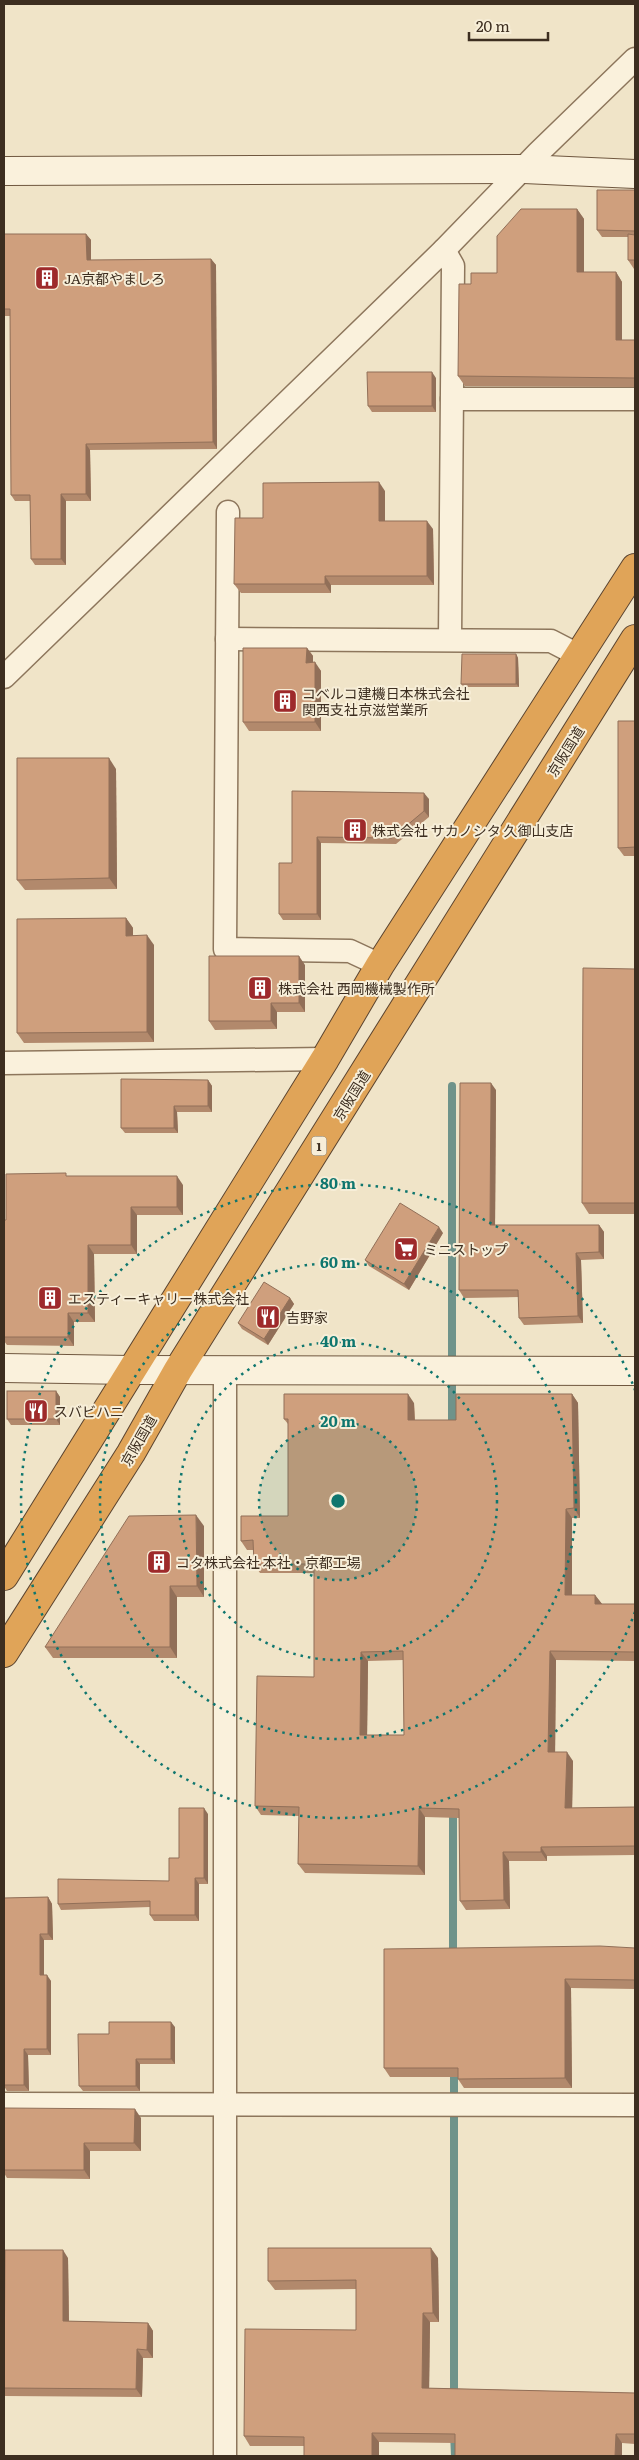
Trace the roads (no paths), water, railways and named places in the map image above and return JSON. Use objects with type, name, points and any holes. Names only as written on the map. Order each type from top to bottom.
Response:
[{"type":"highway","points":[[4,1576],[325,1059],[380,965],[635,568]]},
{"type":"highway","name":"京阪国道","points":[[4,1653],[131,1453],[178,1370],[635,639]]},
{"type":"street","points":[[4,677],[444,250],[635,59]]},
{"type":"street","points":[[4,171],[524,169],[635,174]]},
{"type":"street","points":[[444,250],[453,266],[450,639]]},
{"type":"street","points":[[452,399],[635,399]]},
{"type":"street","points":[[228,512],[225,949],[350,951],[380,965]]},
{"type":"street","points":[[227,639],[551,641],[580,656]]},
{"type":"street","points":[[4,1063],[325,1059]]},
{"type":"street","points":[[4,1368],[635,1371]]},
{"type":"street","points":[[225,2456],[226,1370]]},
{"type":"street","points":[[4,2104],[635,2104]]},
{"type":"waterway","points":[[452,1086],[452,1429]]},
{"type":"waterway","points":[[453,1808],[453,1957]]},
{"type":"waterway","points":[[454,2068],[454,2399]]},
{"type":"waterway","points":[[454,2433],[455,2456]]},
{"type":"place","name":"JA京都やましろ","points":[[47,278]]},
{"type":"place","name":"コベルコ建機日本株式会社 関西支社京滋営業所","points":[[285,701]]},
{"type":"place","name":"株式会社 サカノシタ 久御山支店","points":[[355,830]]},
{"type":"place","name":"株式会社 西岡機械製作所","points":[[260,988]]},
{"type":"place","name":"ミニストップ","points":[[406,1249]]},
{"type":"place","name":"エスティーキャリー株式会社","points":[[50,1298]]},
{"type":"place","name":"吉野家","points":[[268,1317]]},
{"type":"place","name":"スバビハニ","points":[[36,1411]]},
{"type":"place","name":"コタ株式会社 本社・京都工場","points":[[159,1562]]}]
